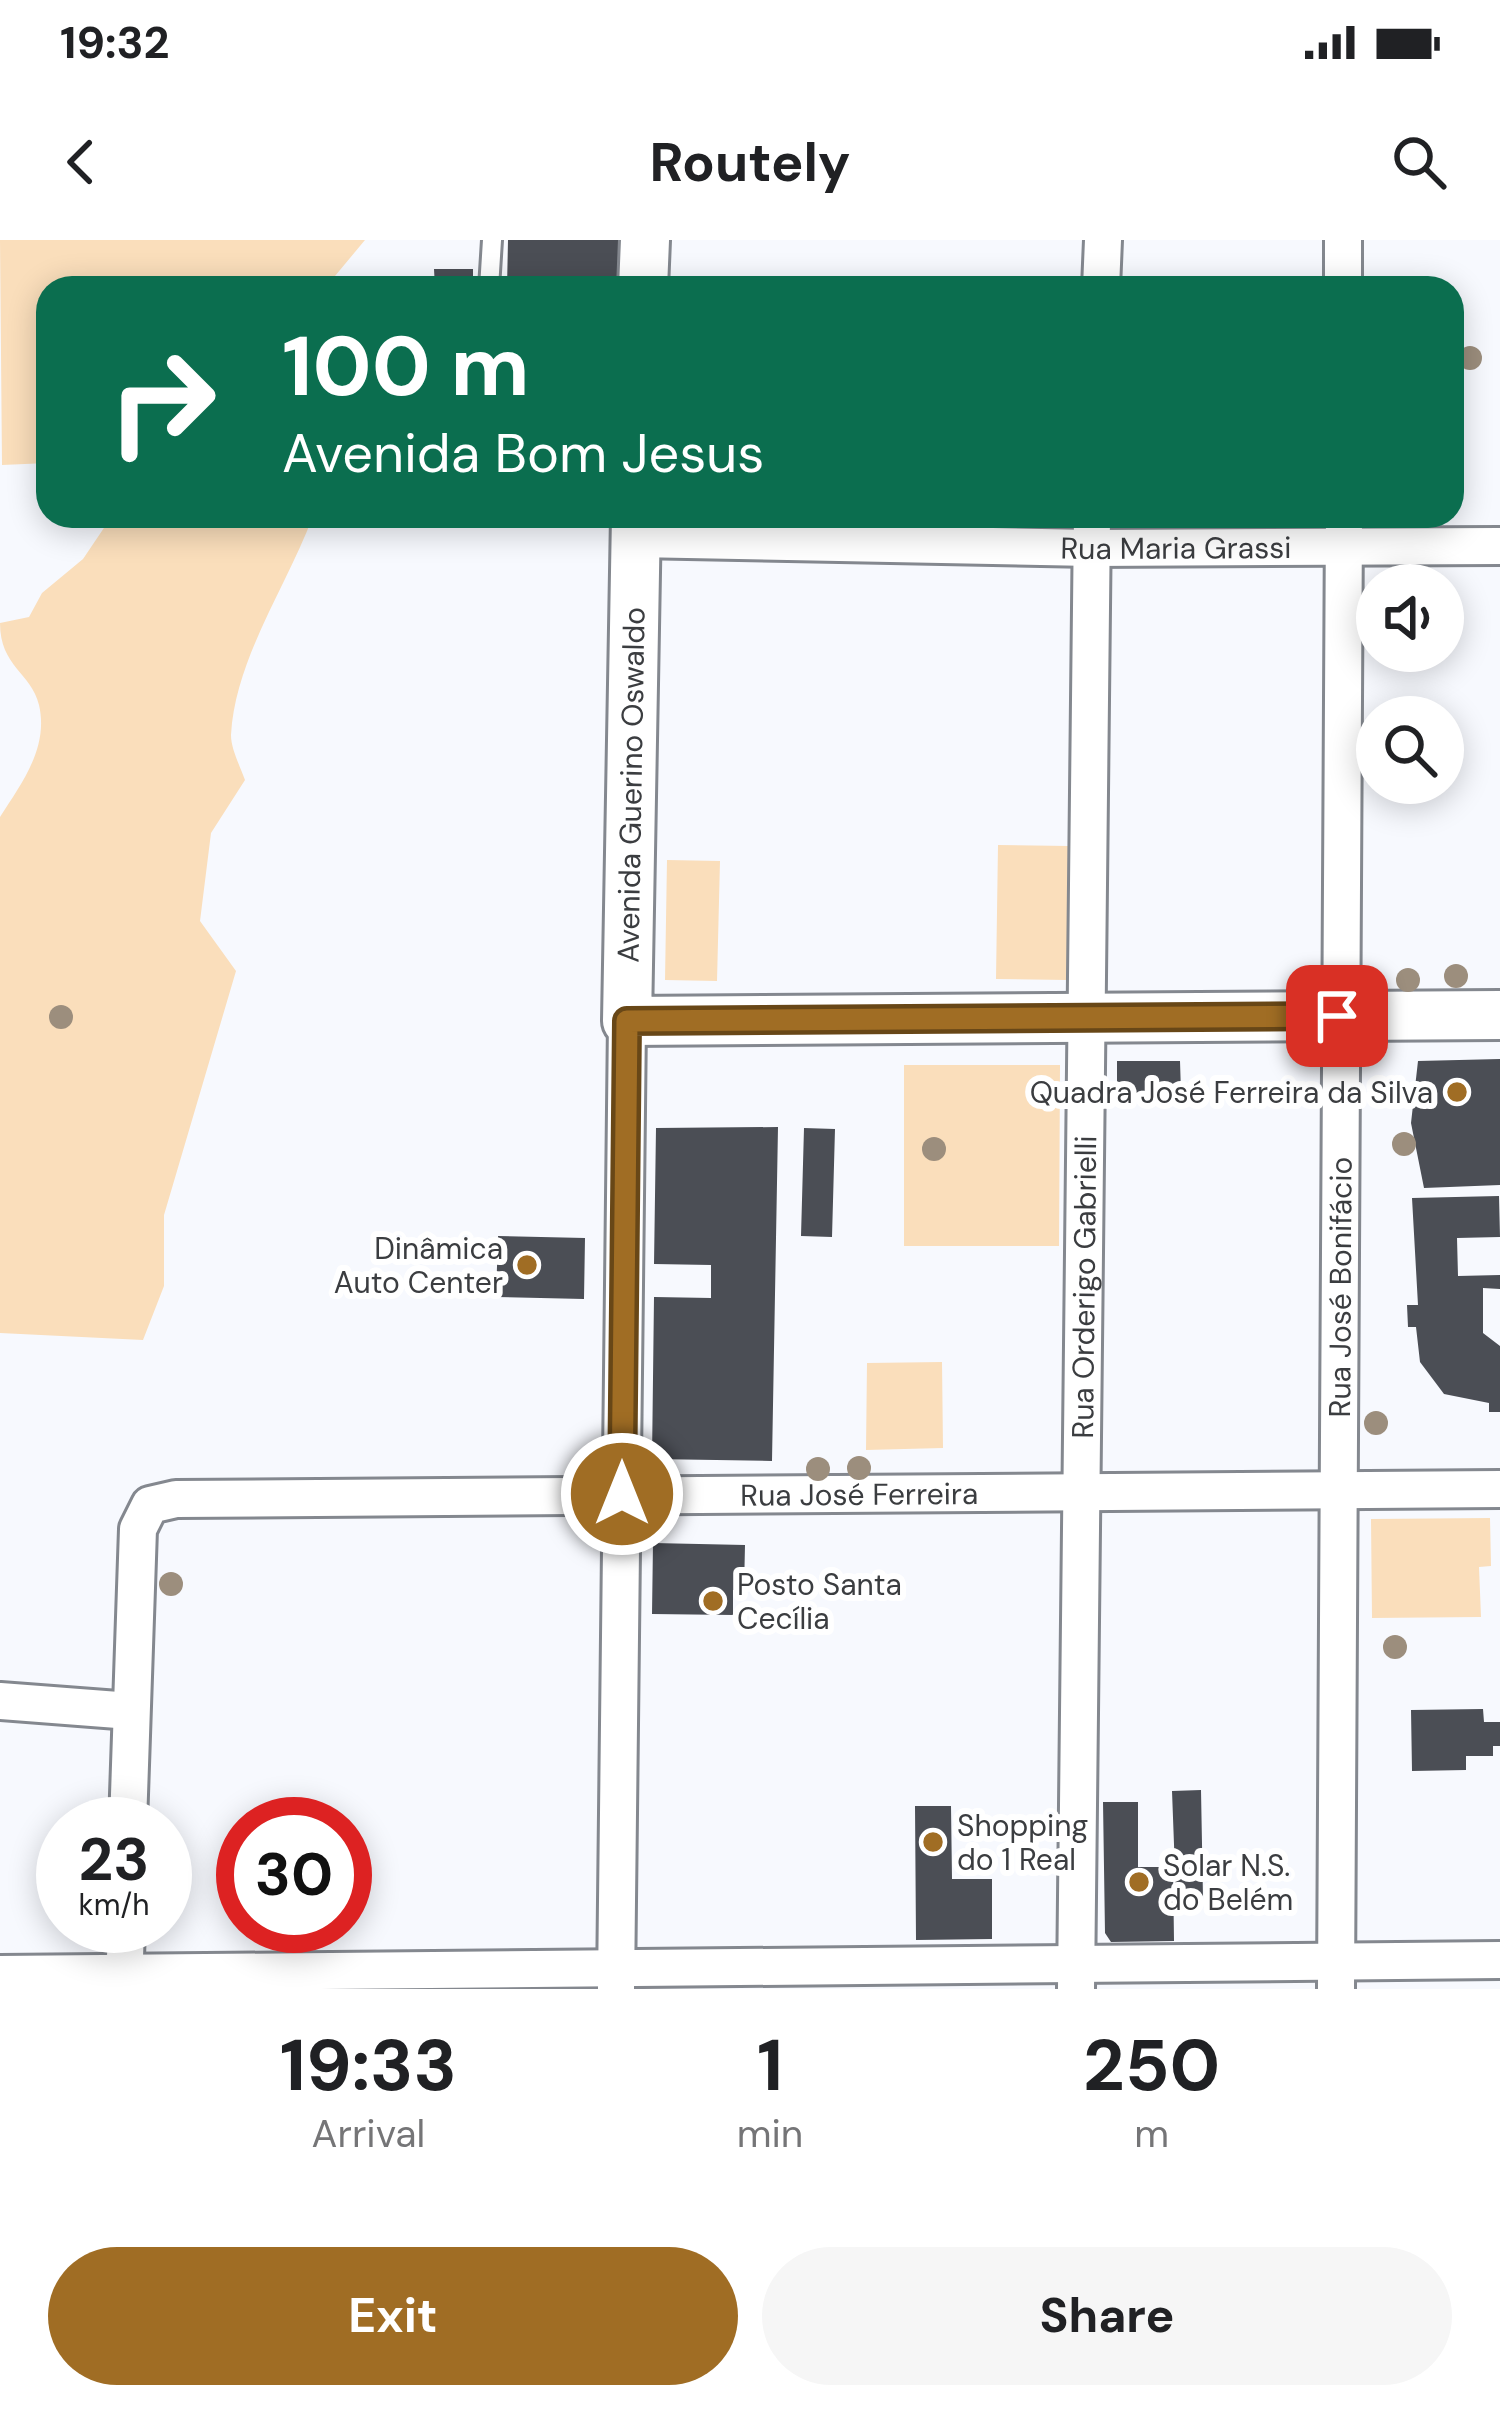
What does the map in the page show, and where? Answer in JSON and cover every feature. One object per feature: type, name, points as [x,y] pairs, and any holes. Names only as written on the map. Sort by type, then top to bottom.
[{"type":"street","points":[[644,276],[645,240]]},
{"type":"street","points":[[1101,276],[1102,240]]},
{"type":"street","points":[[1343,240],[1343,276]]},
{"type":"street","name":"Avenida Guerino Oswaldo","points":[[617,1978],[636,528]]},
{"type":"street","name":"Rua Maria Grassi","points":[[727,528],[1344,532],[1500,546]]},
{"type":"street","name":"Rua Orderigo Gabrielli","points":[[1076,1976],[1091,532]]},
{"type":"street","name":"Rua José Bonifácio","points":[[1336,1975],[1337,1016],[1344,532]]},
{"type":"street","points":[[627,1021],[1500,1015]]},
{"type":"street","name":"Rua José Ferreira","points":[[131,1711],[137,1529],[149,1505],[176,1499],[1500,1489]]},
{"type":"street","points":[[0,1701],[131,1711],[129,1797]]},
{"type":"street","points":[[0,1974],[124,1981],[1336,1975],[1500,1960]]},
{"type":"lane","points":[[490,276],[492,240]]},
{"type":"shaded area","points":[[0,240],[365,240],[335,276],[36,276],[36,464],[2,465]]},
{"type":"shaded area","points":[[104,528],[308,528],[252,651],[235,707],[231,740],[245,780],[211,833],[200,921],[236,971],[164,1215],[164,1286],[143,1340],[0,1333],[0,817],[37,751],[41,721],[30,684],[5,650],[0,623],[29,617],[42,593],[83,559]]},
{"type":"shaded area","points":[[998,845],[1069,846],[1067,980],[996,979]]},
{"type":"shaded area","points":[[667,860],[720,861],[717,981],[665,980]]},
{"type":"shaded area","points":[[904,1065],[1060,1065],[1059,1246],[904,1246]]},
{"type":"shaded area","points":[[942,1362],[943,1448],[866,1450],[867,1363]]},
{"type":"shaded area","points":[[1490,1518],[1491,1566],[1479,1567],[1481,1617],[1372,1618],[1371,1519]]},
{"type":"building","points":[[508,240],[624,240],[623,276],[507,276]]},
{"type":"building","points":[[434,269],[473,269],[473,276],[434,276]]},
{"type":"building","name":"Quadra José Ferreira da Silva","points":[[1500,1059],[1500,1185],[1424,1188],[1411,1123],[1418,1061]]},
{"type":"building","points":[[1117,1061],[1180,1061],[1181,1093],[1117,1093]]},
{"type":"building","points":[[778,1127],[772,1461],[652,1459],[654,1297],[711,1298],[711,1265],[654,1264],[656,1128]]},
{"type":"building","points":[[804,1128],[835,1129],[832,1237],[801,1236]]},
{"type":"building","points":[[1499,1196],[1500,1237],[1457,1238],[1458,1276],[1500,1275],[1500,1289],[1483,1288],[1483,1333],[1500,1346],[1500,1412],[1489,1412],[1489,1403],[1444,1394],[1420,1362],[1416,1327],[1408,1327],[1407,1305],[1418,1305],[1412,1198]]},
{"type":"building","points":[[498,1236],[585,1238],[584,1299],[496,1297]]},
{"type":"building","points":[[653,1543],[745,1545],[744,1590],[733,1590],[733,1615],[652,1614]]},
{"type":"building","points":[[1483,1709],[1484,1722],[1500,1722],[1500,1746],[1493,1746],[1493,1756],[1466,1756],[1466,1770],[1412,1771],[1411,1710]]},
{"type":"building","points":[[1201,1790],[1203,1898],[1176,1898],[1172,1791]]},
{"type":"building","name":"Solar N.S. do Belém","points":[[1103,1802],[1138,1802],[1138,1867],[1173,1867],[1174,1941],[1111,1942],[1105,1933]]},
{"type":"building","name":"Shopping do 1 Real","points":[[915,1806],[951,1806],[952,1879],[992,1879],[992,1939],[916,1940]]},
{"type":"place","name":"Quadra José Ferreira da Silva","points":[[1457,1092]]},
{"type":"place","name":"Dinâmica Auto Center","points":[[527,1265]]},
{"type":"place","name":"Posto Santa Cecília","points":[[713,1601]]},
{"type":"place","name":"Shopping do 1 Real","points":[[933,1842]]},
{"type":"place","name":"Solar N.S. do Belém","points":[[1139,1882]]},
{"type":"route","points":[[622,1494],[627,1021],[1337,1016]]}]
